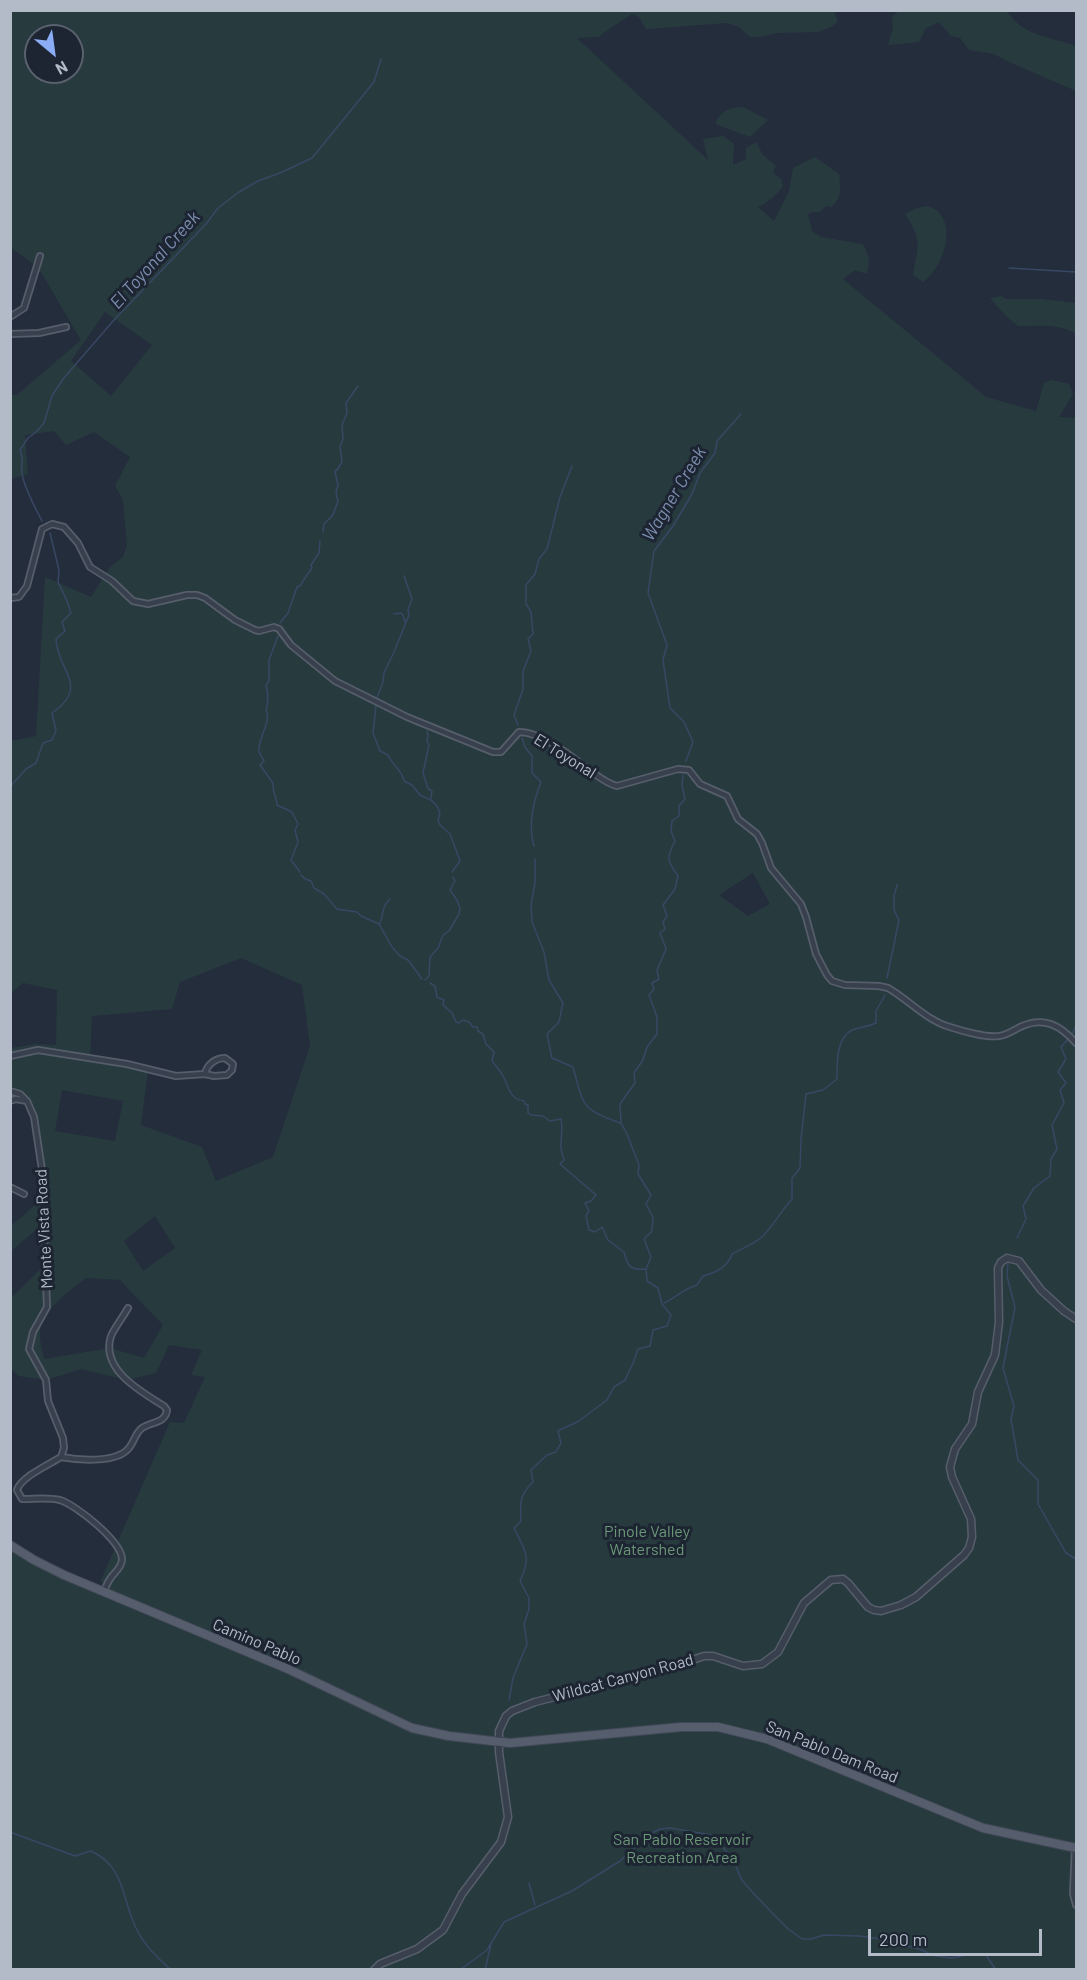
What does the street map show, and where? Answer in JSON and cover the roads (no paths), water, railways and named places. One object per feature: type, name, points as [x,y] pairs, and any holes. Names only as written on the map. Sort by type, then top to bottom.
[{"type":"main road","name":"Camino Pablo","points":[[10,1545],[34,1560],[288,1669],[412,1728],[449,1737],[499,1743]]},
{"type":"main road","name":"San Pablo Dam Road","points":[[499,1743],[526,1743],[681,1727],[718,1727],[767,1739],[983,1828],[1076,1848]]},
{"type":"street","points":[[10,317],[24,308],[40,256]]},
{"type":"street","points":[[10,334],[39,333],[66,327]]},
{"type":"street","name":"El Toyonal","points":[[10,598],[19,597],[27,586],[42,529],[46,525],[56,524],[64,527],[74,538],[90,567],[112,581],[133,601],[148,604],[197,595],[255,630],[274,627],[279,629],[284,638],[335,681],[407,717],[493,752],[501,752],[519,732],[526,732],[557,747],[603,780],[618,786],[678,769],[689,770],[700,784],[727,796],[738,819],[757,834],[771,868],[801,904],[816,954],[826,975],[832,981],[845,986],[888,988],[932,1020],[950,1027],[1002,1036],[1034,1022],[1044,1021],[1064,1030],[1076,1042]]},
{"type":"street","points":[[10,1056],[38,1050],[127,1064],[176,1076],[227,1075],[232,1071],[232,1064],[225,1058],[219,1059],[210,1065],[205,1074]]},
{"type":"street","points":[[10,1091],[20,1094],[27,1101]]},
{"type":"street","points":[[10,1101],[16,1099],[27,1101]]},
{"type":"street","name":"Monte Vista Road","points":[[27,1101],[34,1118],[42,1170],[47,1307],[33,1332],[29,1349],[46,1380],[48,1401],[63,1437],[64,1448],[61,1457]]},
{"type":"street","points":[[10,1187],[24,1194]]},
{"type":"street","name":"Wildcat Canyon Road","points":[[499,1743],[499,1730],[502,1723],[506,1716],[520,1706],[666,1669],[704,1656],[713,1656],[743,1665],[762,1664],[778,1652],[804,1603],[831,1580],[843,1579],[848,1582],[861,1600],[874,1610],[890,1609],[916,1597],[964,1556],[972,1537],[971,1519],[952,1477],[950,1467],[954,1449],[972,1424],[978,1392],[995,1355],[999,1322],[997,1275],[1001,1262],[1006,1258],[1019,1261],[1041,1290],[1064,1311],[1077,1319]]},
{"type":"street","points":[[104,1591],[110,1577],[120,1568],[122,1554],[117,1545],[84,1513],[69,1503],[57,1500],[22,1499],[17,1490],[19,1484],[27,1478],[61,1457],[95,1460],[116,1456],[126,1451],[139,1431],[167,1414],[164,1406],[121,1375],[111,1356],[111,1337],[128,1308]]},
{"type":"street","points":[[374,1970],[380,1964],[417,1949],[443,1930],[462,1894],[501,1842],[508,1817],[499,1743]]},
{"type":"street","points":[[1076,1848],[1073,1894],[1077,1905]]},
{"type":"waterway","name":"El Toyonal Creek","points":[[42,521],[23,480],[20,450],[28,438],[44,423],[52,396],[63,379],[114,320],[206,224],[218,208],[258,181],[312,158],[374,82],[381,59]]},
{"type":"waterway","points":[[1009,268],[1076,272]]},
{"type":"waterway","points":[[323,532],[324,524],[333,515],[338,501],[335,471],[342,462],[340,447],[343,439],[342,425],[347,413],[346,403],[358,386]]},
{"type":"waterway","name":"Wagner Creek","points":[[686,761],[693,742],[684,722],[670,708],[663,660],[667,645],[648,593],[654,551],[673,526],[692,494],[700,473],[715,453],[717,441],[741,414]]},
{"type":"waterway","points":[[518,725],[514,715],[523,689],[523,671],[531,651],[528,639],[533,634],[531,612],[526,604],[526,585],[535,574],[539,559],[547,549],[560,497],[572,466]]},
{"type":"waterway","name":"El Toyonal Creek","points":[[10,787],[26,769],[36,763],[43,743],[52,740],[56,731],[52,713],[69,695],[71,686],[56,639],[65,631],[62,622],[71,613],[58,582],[59,570],[50,533]]},
{"type":"waterway","points":[[280,623],[288,613],[297,587],[301,585],[312,568],[311,565],[319,553],[320,541]]},
{"type":"waterway","points":[[377,698],[384,673],[409,615],[408,610],[412,599],[404,576]]},
{"type":"waterway","points":[[394,614],[401,613],[405,622]]},
{"type":"waterway","points":[[278,636],[269,660],[269,681],[266,685],[267,720],[259,747],[264,761],[260,765],[273,783],[277,805],[292,812],[298,824],[295,830],[298,842],[291,860],[300,872]]},
{"type":"waterway","points":[[376,706],[373,733],[380,751],[388,755],[402,774],[404,781],[437,806],[440,813],[438,820],[440,825],[450,834],[460,861],[452,872]]},
{"type":"waterway","points":[[427,731],[429,745],[423,773],[428,789],[432,791],[431,798]]},
{"type":"waterway","points":[[522,738],[532,756],[532,773],[541,782],[532,814],[531,830],[534,846]]},
{"type":"waterway","name":"Wagner Creek","points":[[509,1700],[513,1678],[527,1644],[524,1624],[529,1609],[529,1598],[520,1581],[526,1565],[526,1554],[514,1528],[521,1521],[523,1496],[533,1482],[531,1470],[547,1455],[556,1452],[561,1443],[558,1431],[579,1421],[607,1400],[614,1387],[625,1380],[638,1349],[650,1346],[653,1330],[667,1326],[671,1315],[662,1304],[658,1288],[647,1281],[646,1269],[651,1257],[644,1239],[652,1231],[653,1217],[646,1204],[651,1195],[638,1174],[639,1165],[621,1123],[620,1104],[635,1083],[634,1073],[643,1060],[647,1047],[657,1034],[657,1017],[649,995],[654,989],[652,983],[659,979],[657,970],[666,949],[660,933],[665,929],[663,922],[667,916],[663,905],[675,889],[678,876],[670,863],[669,856],[675,841],[671,831],[672,821],[679,816],[679,806],[685,799],[682,785],[683,775]]},
{"type":"waterway","points":[[535,859],[535,882],[531,905],[532,922],[544,952],[549,980],[563,1003],[559,1022],[547,1034],[552,1058],[573,1067],[582,1098],[590,1109],[620,1123]]},
{"type":"waterway","points":[[301,875],[311,881],[314,888],[324,894],[337,909],[357,912],[379,924],[392,947],[400,956],[408,960],[422,979]]},
{"type":"waterway","points":[[425,980],[429,976],[430,957],[459,914],[460,908],[450,890],[455,881],[453,877]]},
{"type":"waterway","points":[[887,978],[899,920],[894,910],[897,885]]},
{"type":"waterway","points":[[380,923],[384,908],[390,899]]},
{"type":"waterway","points":[[430,983],[435,986],[437,997],[444,1000],[443,1005],[452,1013],[456,1022],[463,1020],[469,1022],[483,1034],[486,1044],[494,1052],[492,1061],[502,1074],[512,1095],[528,1105],[528,1113],[543,1116],[550,1121],[561,1119],[561,1149],[564,1160],[560,1164],[596,1195],[591,1201],[585,1203],[589,1211],[586,1216],[589,1230],[595,1232],[602,1227],[608,1240],[624,1252],[630,1266],[636,1269],[646,1269]]},
{"type":"waterway","points":[[664,1303],[697,1285],[703,1276],[724,1266],[732,1254],[762,1237],[792,1199],[792,1178],[800,1168],[806,1094],[823,1090],[837,1079],[838,1052],[843,1039],[852,1030],[876,1023],[876,1011],[885,995]]},
{"type":"waterway","points":[[1072,1035],[1076,1025]]},
{"type":"waterway","points":[[1017,1238],[1026,1219],[1023,1206],[1034,1188],[1050,1176],[1051,1159],[1057,1149],[1052,1125],[1064,1103],[1060,1090],[1066,1083],[1058,1072],[1066,1059],[1061,1047],[1069,1038]]},
{"type":"waterway","points":[[1008,1262],[1007,1276],[1015,1307],[1003,1368],[1014,1406],[1011,1419],[1018,1460],[1038,1480],[1038,1504],[1066,1553],[1076,1559]]},
{"type":"waterway","points":[[460,1970],[487,1950],[504,1922],[572,1891],[620,1861],[648,1835],[660,1829],[670,1828],[712,1835],[733,1859],[741,1879],[787,1928],[802,1939],[824,1935],[859,1936],[881,1939],[919,1949],[935,1956],[952,1958],[986,1955],[996,1970]]},
{"type":"waterway","points":[[10,1832],[75,1856],[91,1851],[103,1858],[111,1866],[122,1886],[140,1936],[152,1952],[171,1970]]},
{"type":"waterway","name":"Wagner Creek","points":[[529,1883],[535,1905]]},
{"type":"waterway","points":[[485,1970],[491,1944]]},
{"type":"park label","name":"Pinole Valley Watershed","points":[[647,1541]]},
{"type":"park label","name":"San Pablo Reservoir Recreation Area","points":[[682,1849]]}]
